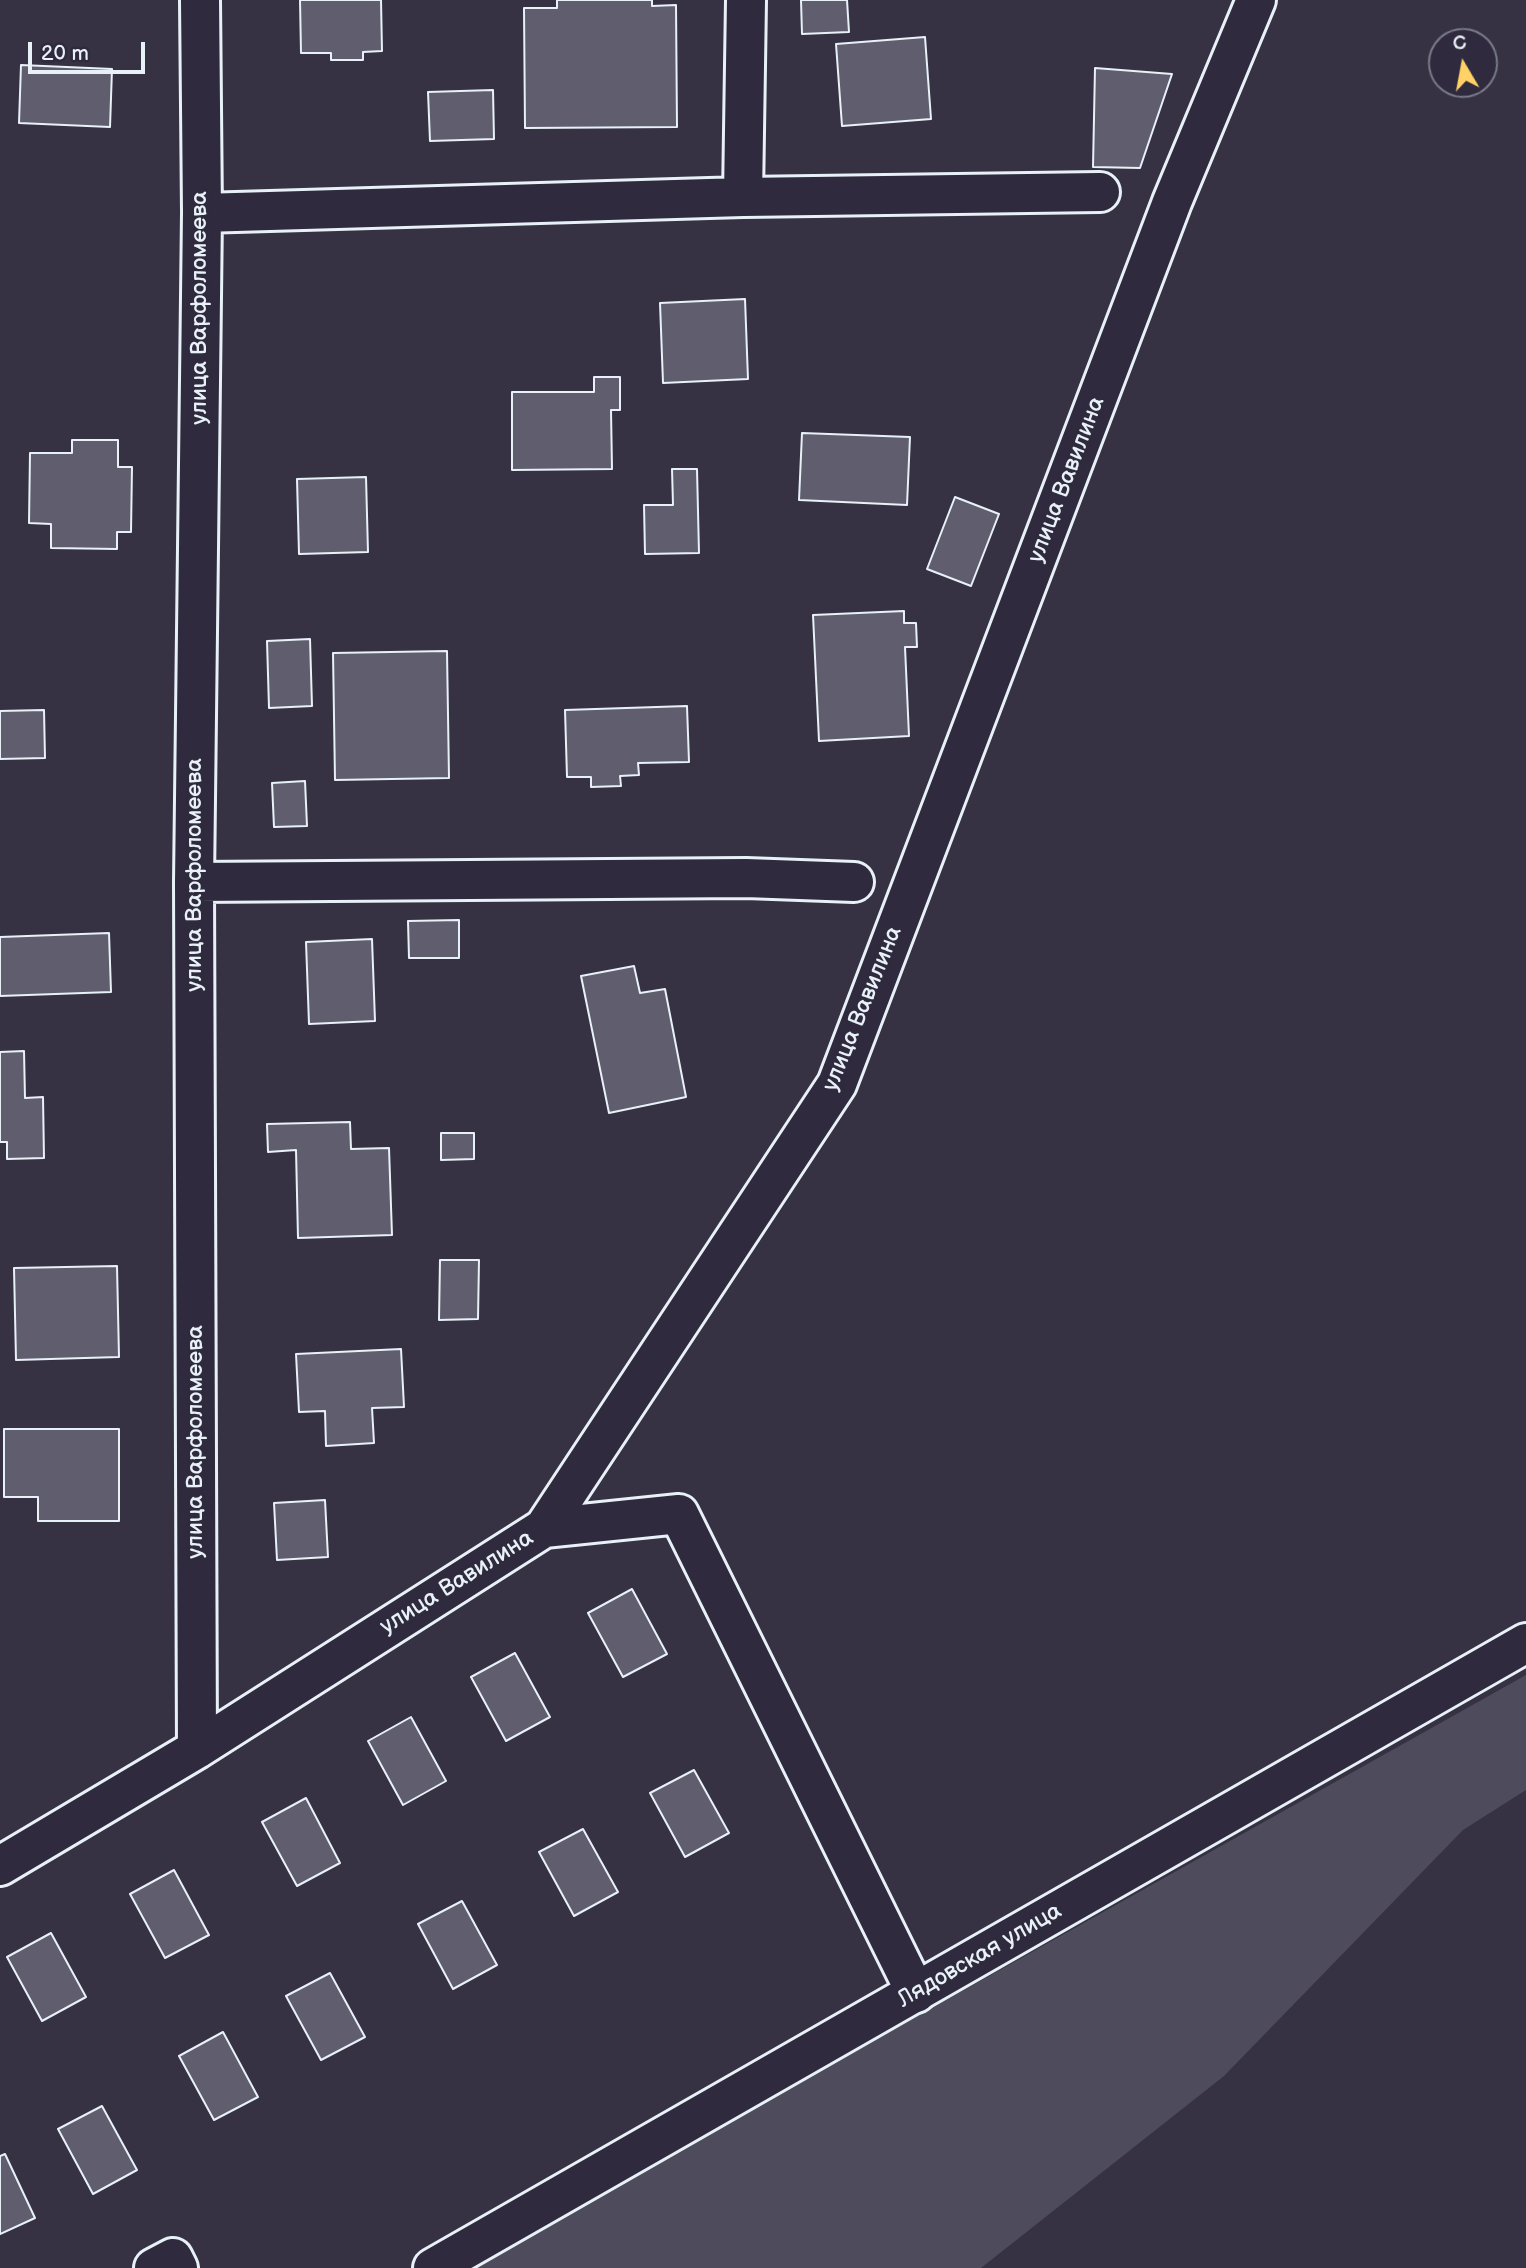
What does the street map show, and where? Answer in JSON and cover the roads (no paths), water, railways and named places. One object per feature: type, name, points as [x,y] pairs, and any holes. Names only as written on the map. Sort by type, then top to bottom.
[{"type":"street","name":"улица Варфоломеева","points":[[197,1749],[194,882],[202,213],[200,0]]},
{"type":"street","points":[[743,197],[746,0]]},
{"type":"street","name":"улица Вавилина","points":[[0,1866],[197,1749],[544,1528],[837,1084],[1172,202],[1256,0]]},
{"type":"street","points":[[202,213],[743,197],[1100,192]]},
{"type":"street","points":[[194,882],[732,878],[854,882]]},
{"type":"street","points":[[544,1528],[679,1514],[916,1993]]},
{"type":"street","name":"Лядовская улица","points":[[433,2268],[1526,1643]]},
{"type":"street","points":[[154,2268],[173,2258],[178,2268]]}]
